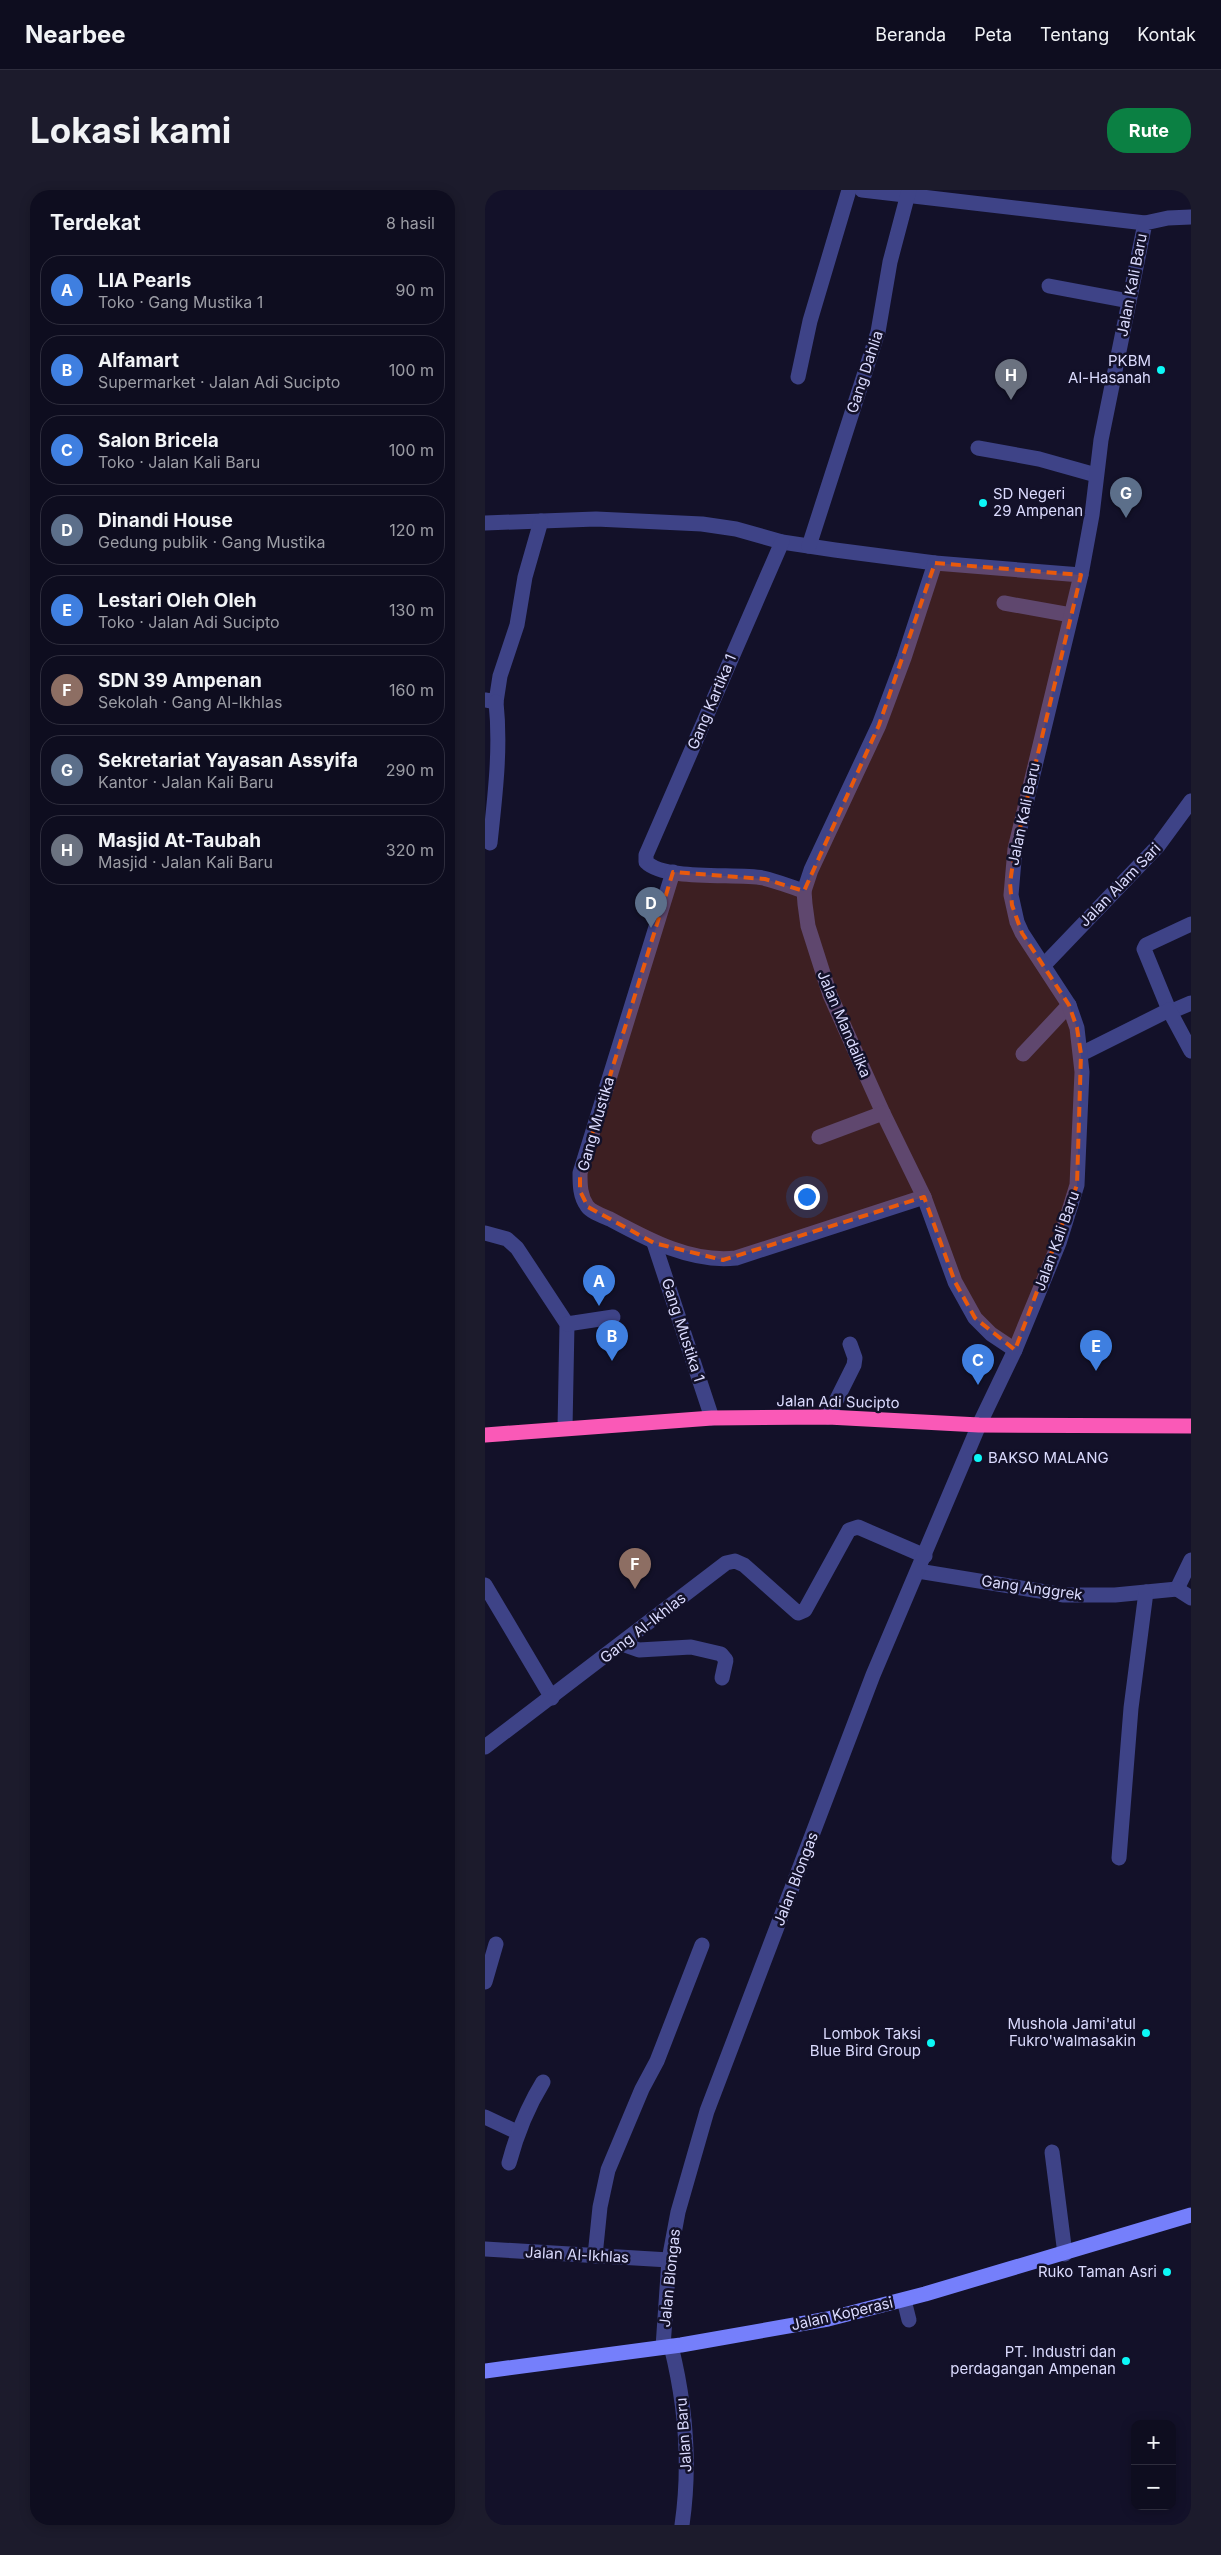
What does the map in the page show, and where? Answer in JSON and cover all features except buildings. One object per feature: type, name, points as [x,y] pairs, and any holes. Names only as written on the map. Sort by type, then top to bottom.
[{"type":"highway","name":"Jalan Adi Sucipto","points":[[485,1435],[712,1418],[828,1417],[979,1425],[1191,1426]]},
{"type":"street","points":[[798,377],[809,321],[849,190]]},
{"type":"street","points":[[862,190],[908,192],[1145,223]]},
{"type":"street","name":"Gang Dahlia","points":[[809,546],[878,332],[889,262],[908,192]]},
{"type":"street","name":"Jalan Kali Baru","points":[[979,1425],[1015,1350],[1059,1243],[1077,1185],[1081,1054],[1077,1028],[1069,1005],[1022,933],[1017,922],[1012,905],[1010,883],[1015,849],[1081,575],[1092,515],[1096,475],[1145,223],[1169,218],[1191,217]]},
{"type":"street","points":[[1049,286],[1129,301]]},
{"type":"street","points":[[978,448],[1039,459],[1096,475]]},
{"type":"street","points":[[485,522],[596,519],[702,524],[736,529],[782,542],[935,563],[1081,575]]},
{"type":"street","points":[[490,843],[497,780],[498,725],[490,701],[517,625],[525,577],[541,521]]},
{"type":"street","name":"Gang Kartika 1","points":[[673,872],[651,867],[646,862],[646,855],[782,542]]},
{"type":"street","name":"Jalan Mandalika","points":[[935,563],[905,658],[879,725],[811,870],[804,891],[808,926],[830,995],[883,1113],[924,1197],[955,1282],[975,1318],[991,1334],[1015,1350]]},
{"type":"street","points":[[1004,603],[1071,615]]},
{"type":"street","name":"Jalan Alam Sari","points":[[1044,965],[1159,846],[1191,801]]},
{"type":"street","points":[[673,872],[765,878],[804,891]]},
{"type":"street","name":"Gang Mustika","points":[[673,872],[580,1173],[580,1191],[588,1208],[654,1243],[695,1255],[723,1260],[737,1258],[924,1197]]},
{"type":"street","points":[[1191,924],[1145,945],[1144,949],[1170,1012],[1191,1051]]},
{"type":"street","points":[[1081,1054],[1191,1003]]},
{"type":"street","points":[[1023,1054],[1069,1005]]},
{"type":"street","points":[[819,1137],[883,1113]]},
{"type":"street","points":[[485,1233],[507,1239],[517,1248],[567,1324],[565,1428]]},
{"type":"street","name":"Gang Mustika 1","points":[[654,1243],[712,1418]]},
{"type":"street","points":[[567,1324],[613,1317]]},
{"type":"street","points":[[828,1417],[854,1365],[855,1358],[850,1344]]},
{"type":"street","name":"Jalan Blongas","points":[[667,2347],[669,2260],[678,2212],[707,2111],[873,1675],[979,1425]]},
{"type":"street","name":"Gang Al-Ikhlas","points":[[485,1747],[726,1563],[735,1561],[744,1565],[798,1613],[805,1610],[849,1530],[853,1527],[858,1527],[925,1556]]},
{"type":"street","points":[[1191,1560],[1177,1589],[1191,1598]]},
{"type":"street","name":"Gang Anggrek","points":[[918,1571],[1063,1595],[1094,1596],[1177,1589]]},
{"type":"street","points":[[485,1584],[551,1698]]},
{"type":"street","points":[[1119,1858],[1131,1708],[1146,1592]]},
{"type":"street","points":[[622,1644],[639,1650],[691,1647],[721,1654],[726,1660],[721,1678]]},
{"type":"street","points":[[485,1982],[496,1944]]},
{"type":"street","points":[[595,2256],[600,2207],[608,2170],[642,2089],[657,2061],[702,1944]]},
{"type":"street","points":[[509,2162],[517,2132],[543,2082]]},
{"type":"street","points":[[485,2117],[517,2132]]},
{"type":"street","points":[[1052,2152],[1065,2254]]},
{"type":"street","name":"Jalan Koperasi","points":[[485,2371],[667,2347],[828,2319],[905,2300],[1191,2215]]},
{"type":"street","name":"Jalan Al-Ikhlas","points":[[485,2249],[669,2260]]},
{"type":"street","points":[[905,2300],[909,2320]]},
{"type":"street","name":"Jalan Baru","points":[[667,2347],[682,2391],[687,2431],[688,2468],[682,2525]]},
{"type":"highlighted area","points":[[935,563],[1081,575],[1015,849],[1010,883],[1012,905],[1022,933],[1069,1005],[1077,1028],[1081,1054],[1077,1185],[1015,1350],[975,1318],[955,1282],[924,1197],[723,1260],[654,1243],[588,1207],[580,1191],[580,1173],[673,872],[765,879],[804,891],[879,725]]},
{"type":"place","name":"PKBM Al-Hasanah","points":[[1161,370]]},
{"type":"place","name":"Masjid At-Taubah","points":[[1011,400]]},
{"type":"place","name":"SD Negeri 29 Ampenan","points":[[983,503]]},
{"type":"place","name":"Sekretariat Yayasan Assyifa","points":[[1126,518]]},
{"type":"place","name":"Dinandi House","points":[[651,928]]},
{"type":"place","name":"LIA Pearls","points":[[599,1306]]},
{"type":"place","name":"Alfamart","points":[[612,1361]]},
{"type":"place","name":"Lestari Oleh Oleh","points":[[1096,1371]]},
{"type":"place","name":"Salon Bricela","points":[[978,1385]]},
{"type":"place","name":"BAKSO MALANG","points":[[978,1458]]},
{"type":"place","name":"SDN 39 Ampenan","points":[[635,1589]]},
{"type":"place","name":"Mushola Jami'atul Fukro'walmasakin","points":[[1146,2033]]},
{"type":"place","name":"Lombok Taksi Blue Bird Group","points":[[931,2043]]},
{"type":"place","name":"Ruko Taman Asri","points":[[1167,2272]]},
{"type":"place","name":"PT. Industri dan perdagangan Ampenan","points":[[1126,2361]]}]
